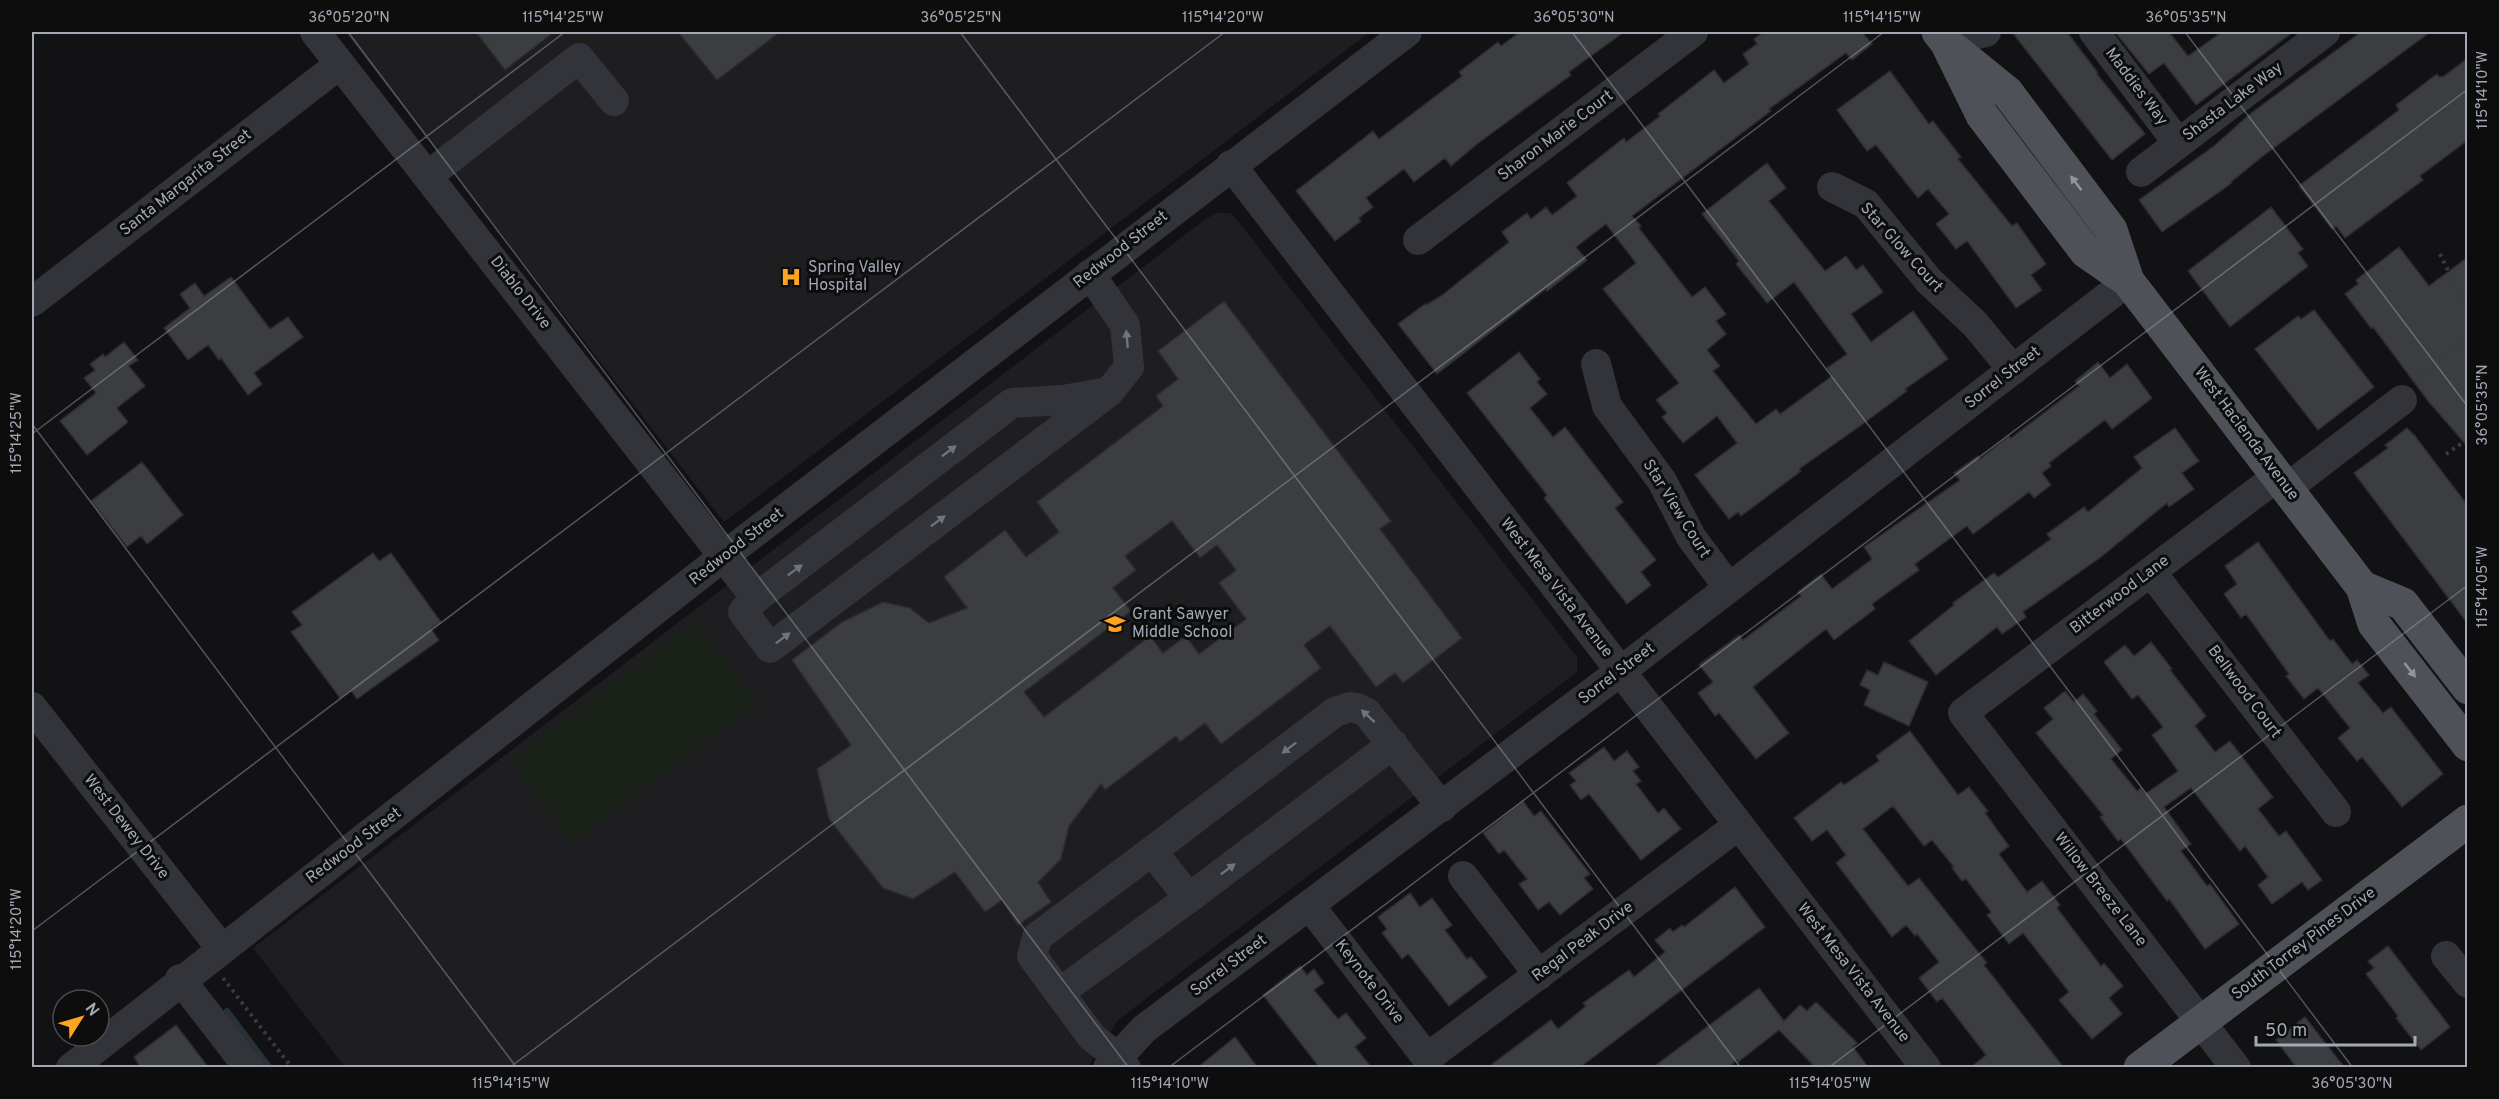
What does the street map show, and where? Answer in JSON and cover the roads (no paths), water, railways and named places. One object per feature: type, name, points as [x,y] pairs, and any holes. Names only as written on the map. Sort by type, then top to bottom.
[{"type":"main road","name":"West Hacienda Avenue","points":[[1946,35],[1982,115],[2086,252],[2128,281],[2362,587],[2374,624],[2468,745]]},
{"type":"main road","points":[[2362,587],[2403,604],[2468,688]]},
{"type":"main road","name":"South Torrey Pines Drive","points":[[2140,1068],[2468,821]]},
{"type":"street","name":"Diablo Drive","points":[[315,32],[429,175],[756,598]]},
{"type":"street","name":"Redwood Street","points":[[70,1068],[180,979],[221,962],[424,792],[724,556],[1407,32]]},
{"type":"street","name":"Sharon Marie Court","points":[[1418,240],[1693,32]]},
{"type":"street","points":[[1946,35],[1986,32]]},
{"type":"street","name":"Maddies Way","points":[[2094,32],[2178,143]]},
{"type":"street","name":"Shasta Lake Way","points":[[2141,172],[2325,32]]},
{"type":"street","points":[[429,175],[579,58],[614,100]]},
{"type":"street","name":"Santa Margarita Street","points":[[32,302],[340,64]]},
{"type":"street","name":"West Mesa Vista Avenue","points":[[1231,165],[1926,1068]]},
{"type":"street","name":"Star Glow Court","points":[[1832,187],[1866,204],[1929,281],[1975,324],[2013,370]]},
{"type":"street","points":[[1090,274],[1125,325],[1129,367],[1108,392],[770,648],[743,612],[756,598],[1012,403],[1062,400],[1108,392]]},
{"type":"street","name":"Sorrel Street","points":[[1118,1064],[1144,1029],[1311,906],[1621,671],[2128,281]]},
{"type":"street","name":"Star View Court","points":[[1596,364],[1607,406],[1662,482],[1691,537],[1729,588]]},
{"type":"street","name":"Bitterwood Lane","points":[[1963,713],[2151,572],[2405,394]]},
{"type":"street","name":"Bellwood Court","points":[[2151,572],[2336,812]]},
{"type":"street","name":"West Dewey Drive","points":[[32,707],[221,962]]},
{"type":"street","points":[[1118,1064],[1092,1037],[1032,956],[1037,937],[1341,709],[1350,707],[1363,710],[1442,807]]},
{"type":"street","name":"Willow Breeze Lane","points":[[1963,713],[2236,1068]]},
{"type":"street","points":[[1059,993],[1190,898],[1393,744]]},
{"type":"street","name":"Regal Peak Drive","points":[[1427,1058],[1739,825]]},
{"type":"street","points":[[1152,851],[1190,898]]},
{"type":"street","points":[[1463,876],[1539,975]]},
{"type":"street","name":"Keynote Drive","points":[[1311,906],[1427,1058]]},
{"type":"street","points":[[2446,956],[2468,983]]},
{"type":"street","points":[[180,979],[249,1068]]},
{"type":"waterway","points":[[227,1011],[270,1068]]},
{"type":"place","name":"Spring Valley Hospital","points":[[791,277]]},
{"type":"place","name":"Grant Sawyer Middle School","points":[[1115,624]]}]
